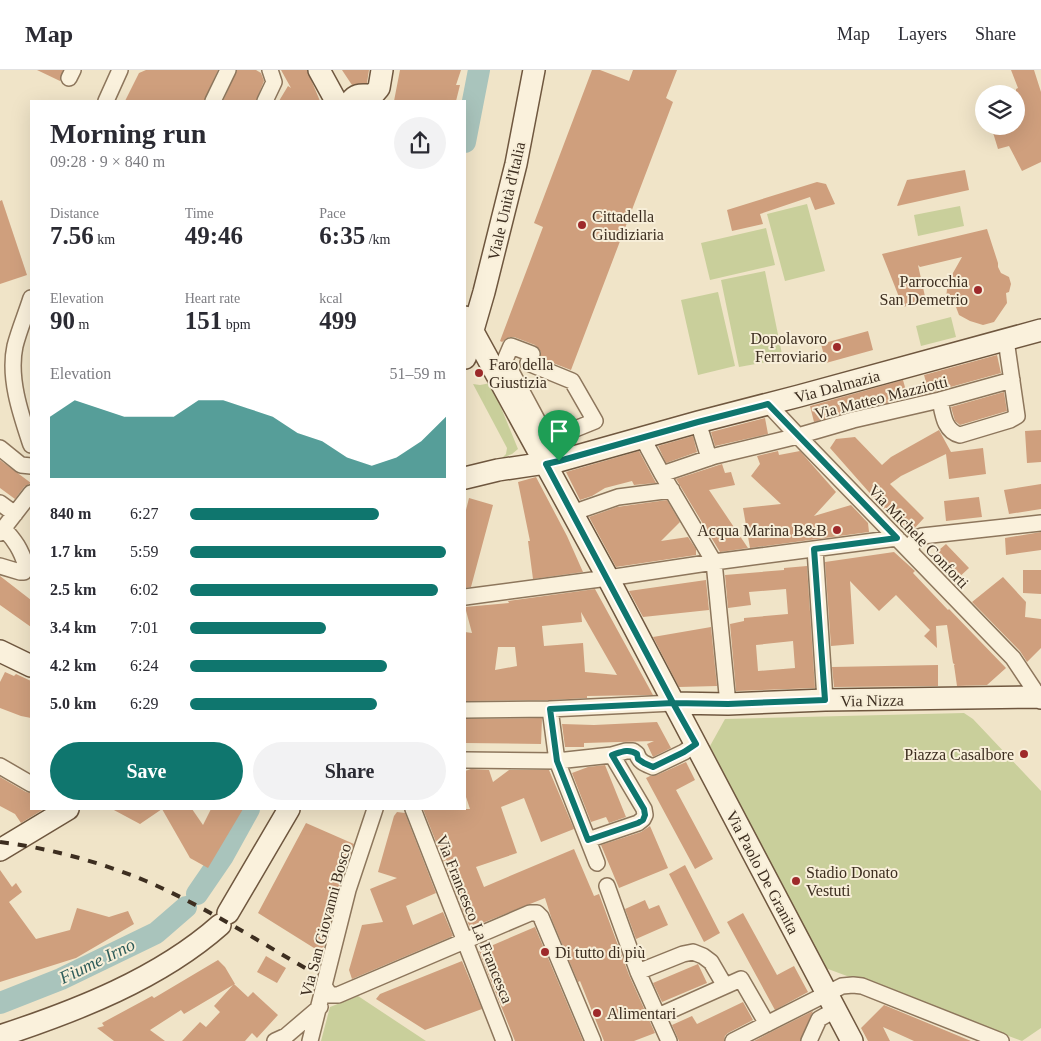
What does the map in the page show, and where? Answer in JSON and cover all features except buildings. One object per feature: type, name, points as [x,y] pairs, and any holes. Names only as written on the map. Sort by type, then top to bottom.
[{"type":"main road","points":[[318,70],[336,99],[353,97],[359,94],[373,94],[379,86]]},
{"type":"main road","name":"Viale Unità d'Italia","points":[[466,355],[472,340],[469,323],[484,292],[516,164],[534,70]]},
{"type":"main road","points":[[466,306],[472,307],[476,304],[484,292]]},
{"type":"main road","name":"Via Paolo De Granita","points":[[469,323],[552,462],[572,513],[852,1041]]},
{"type":"main road","name":"Via Dalmazia","points":[[466,478],[498,470],[552,462],[1041,330]]},
{"type":"main road","points":[[466,361],[473,356],[479,355],[486,358],[492,364]]},
{"type":"main road","points":[[0,651],[30,666]]},
{"type":"main road","name":"Via Nizza","points":[[673,703],[728,704],[825,700],[1040,698]]},
{"type":"main road","points":[[0,850],[66,810]]},
{"type":"main road","points":[[0,1036],[57,1017],[99,1000],[190,949],[224,919],[288,810]]},
{"type":"street","points":[[213,100],[228,70]]},
{"type":"street","points":[[265,100],[274,82],[270,70]]},
{"type":"street","points":[[106,100],[121,71]]},
{"type":"street","points":[[30,301],[15,348],[14,369],[15,388],[30,441]]},
{"type":"street","points":[[940,400],[947,428],[953,433],[960,435],[1010,420],[1017,416],[1006,340]]},
{"type":"street","points":[[548,440],[595,421],[572,381],[528,363],[532,354],[511,346],[505,360],[548,440],[552,462]]},
{"type":"street","name":"Via Matteo Mazziotti","points":[[662,474],[709,458],[1012,380]]},
{"type":"street","name":"Via Michele Conforti","points":[[768,404],[1013,658],[1040,698]]},
{"type":"street","points":[[698,422],[709,458]]},
{"type":"street","points":[[642,437],[714,562],[728,704]]},
{"type":"street","points":[[0,448],[22,465],[30,466]]},
{"type":"street","points":[[572,513],[618,497],[672,490]]},
{"type":"street","points":[[0,566],[24,572],[26,566],[21,550],[15,540],[2,531],[30,494]]},
{"type":"street","points":[[0,503],[15,514]]},
{"type":"street","points":[[911,552],[913,542],[917,537],[1041,523]]},
{"type":"street","points":[[466,597],[897,538]]},
{"type":"street","points":[[814,549],[825,700]]},
{"type":"street","points":[[1026,678],[1037,678],[1041,674]]},
{"type":"street","name":"Via Nizza","points":[[466,710],[550,709],[673,703]]},
{"type":"street","points":[[550,709],[557,761],[597,862]]},
{"type":"street","points":[[466,760],[557,761],[633,751],[637,754],[638,759],[653,767],[696,744]]},
{"type":"street","points":[[588,840],[638,823],[643,820],[645,815],[644,809],[612,755]]},
{"type":"street","points":[[0,766],[30,783]]},
{"type":"street","name":"Via San Giovanni Bosco","points":[[310,1041],[348,890],[375,810]]},
{"type":"street","name":"Via Francesco La Francesca","points":[[413,810],[504,1041]]},
{"type":"street","points":[[607,886],[638,972],[668,1041]]},
{"type":"street","points":[[275,1041],[286,1036],[319,1007],[338,995],[530,913],[537,913],[541,917],[592,1041]]},
{"type":"street","points":[[638,972],[683,954],[694,952],[711,962],[725,986]]},
{"type":"street","points":[[658,1016],[741,979],[767,1024]]},
{"type":"street","points":[[809,1041],[819,1019],[842,986],[857,985],[1001,1041]]},
{"type":"street","points":[[324,986],[330,995],[338,995]]},
{"type":"street","points":[[734,1041],[767,1024],[830,1001]]},
{"type":"street","points":[[303,1021],[309,1030],[310,1041]]},
{"type":"green space","points":[[807,204],[825,271],[785,281],[767,214]]},
{"type":"green space","points":[[960,206],[964,226],[918,236],[914,215]]},
{"type":"green space","points":[[766,228],[775,265],[710,280],[701,243]]},
{"type":"green space","points":[[765,271],[783,359],[739,367],[721,280]]},
{"type":"green space","points":[[718,292],[735,366],[698,375],[681,300]]},
{"type":"green space","points":[[951,317],[956,337],[921,346],[916,326]]},
{"type":"green space","points":[[491,383],[518,449],[502,458],[506,454],[507,448],[473,384]]},
{"type":"green space","points":[[964,713],[973,719],[1041,791],[1041,1028],[1022,1041],[820,966],[710,746],[725,719]]},
{"type":"green space","points":[[358,996],[426,1041],[321,1041],[330,1007]]},
{"type":"waterway","name":"Fiume Irno","points":[[466,137],[479,70]]},
{"type":"waterway","name":"Fiume Irno","points":[[197,894],[223,856],[248,810]]},
{"type":"waterway","name":"Fiume Irno","points":[[0,1003],[61,979],[156,933],[186,907]]},
{"type":"railway","points":[[0,842],[74,857],[146,881],[210,913],[312,972]]},
{"type":"place","name":"Cittadella Giudiziaria","points":[[582,225]]},
{"type":"place","name":"Parrocchia San Demetrio","points":[[978,290]]},
{"type":"place","name":"Dopolavoro Ferroviario","points":[[837,347]]},
{"type":"place","name":"Faro della Giustizia","points":[[479,373]]},
{"type":"place","name":"Acqua Marina B&B","points":[[837,530]]},
{"type":"place","name":"Piazza Casalbore","points":[[1024,754]]},
{"type":"place","name":"Stadio Donato Vestuti","points":[[796,881]]},
{"type":"place","name":"Di tutto di più","points":[[545,952]]},
{"type":"place","name":"Alimentari","points":[[597,1013]]},
{"type":"route","points":[[559,461],[546,464],[673,703],[550,709],[557,761],[588,840],[638,823],[643,820],[645,815],[644,809],[612,755],[633,751],[637,754],[638,759],[653,767],[696,744],[673,703],[728,704],[825,700],[814,549],[897,538],[768,404],[559,461]]}]
